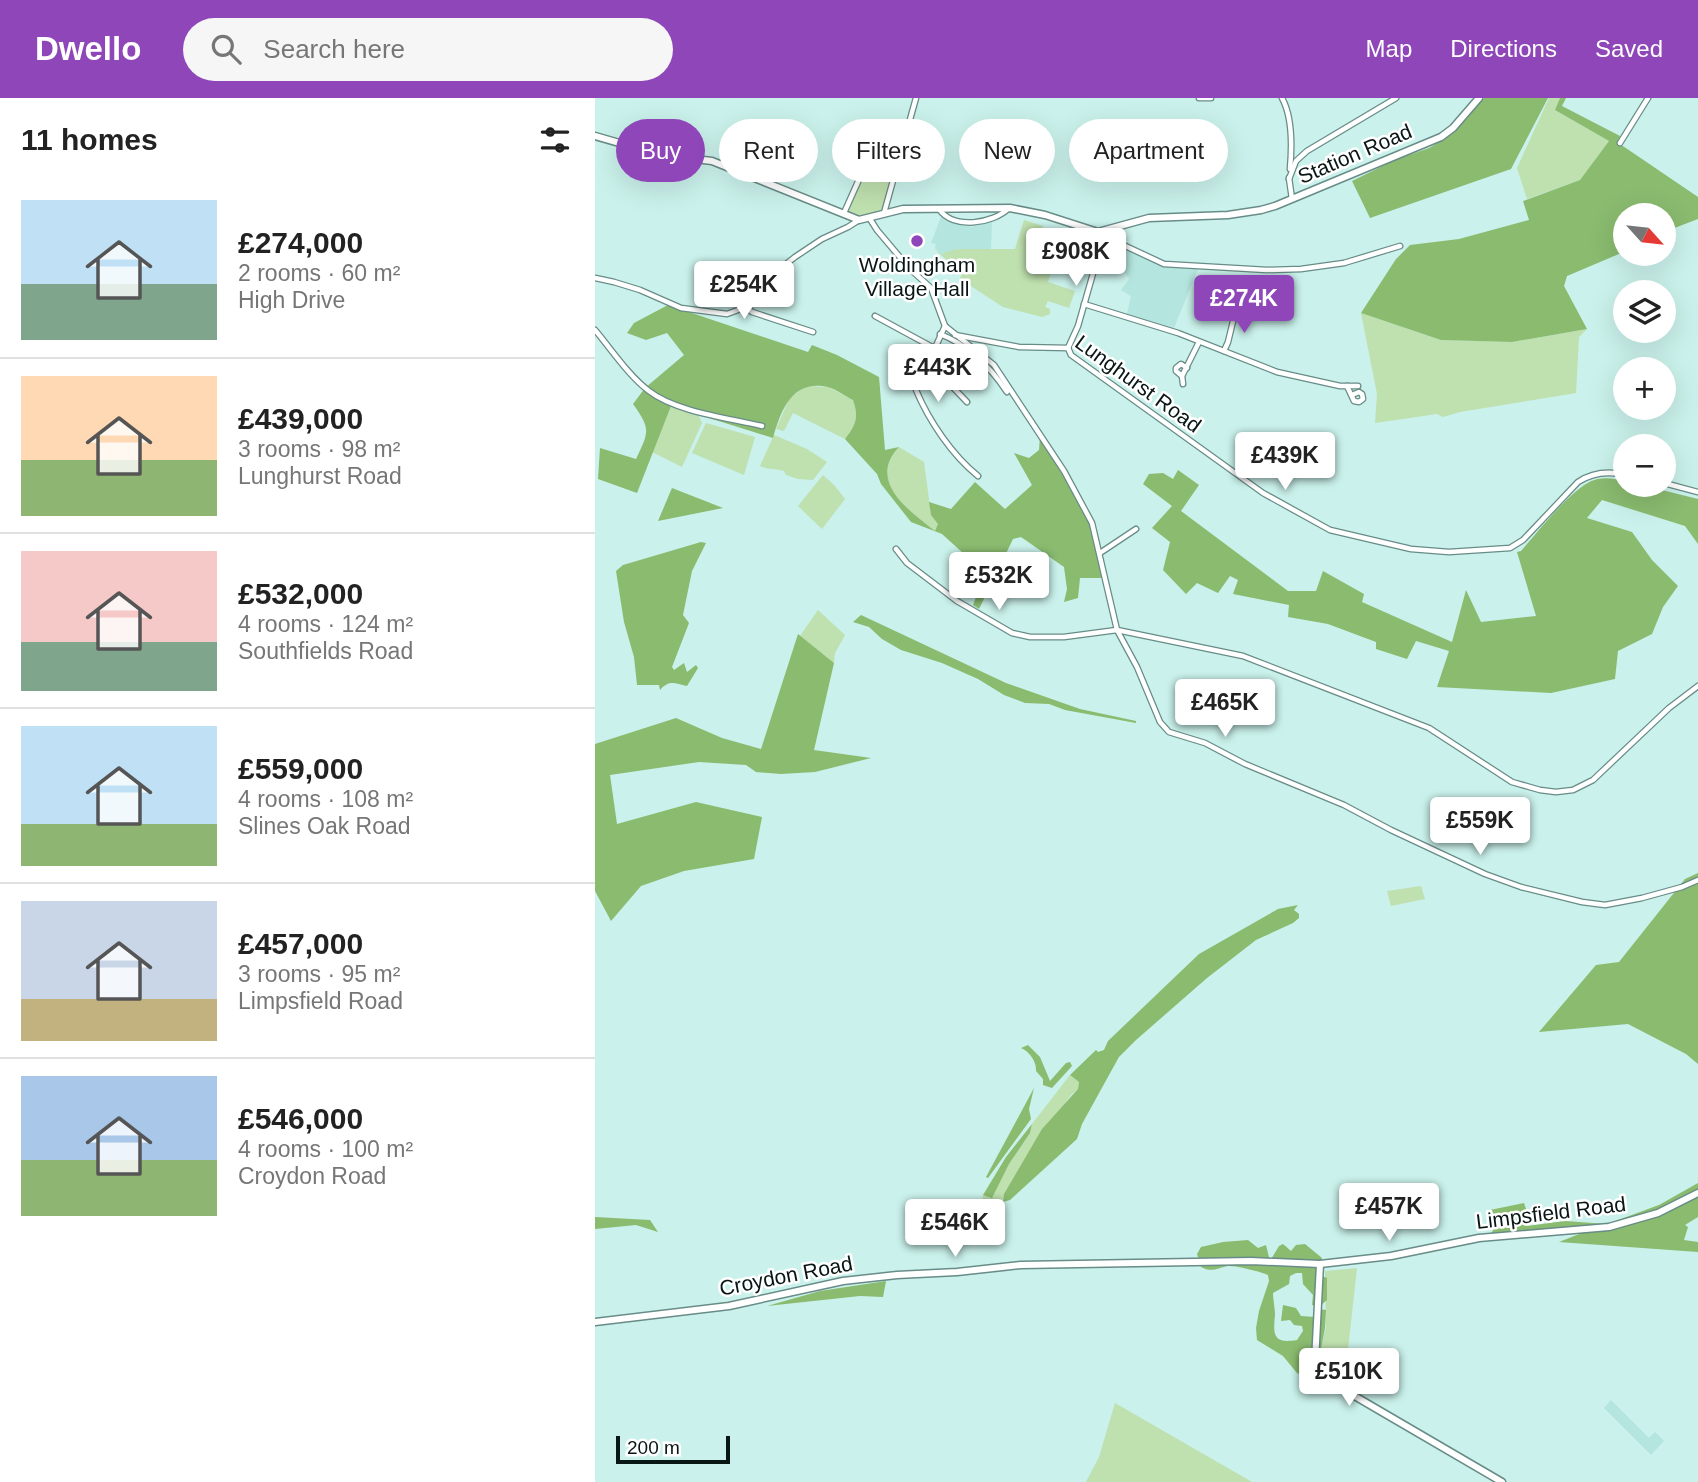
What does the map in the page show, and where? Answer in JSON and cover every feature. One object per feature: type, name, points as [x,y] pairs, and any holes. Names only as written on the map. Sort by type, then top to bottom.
[{"type":"street","points":[[883,214],[916,98]]},
{"type":"street","points":[[1199,98],[1211,98]]},
{"type":"street","points":[[1282,98],[1287,109],[1291,139],[1289,179],[1292,199]]},
{"type":"street","points":[[1289,179],[1296,161],[1307,151],[1396,98]]},
{"type":"street","name":"Station Road","points":[[859,220],[903,209],[1010,208],[1045,215],[1104,234],[1149,218],[1243,214],[1292,199],[1441,137],[1453,128],[1479,98]]},
{"type":"street","points":[[1620,143],[1649,98]]},
{"type":"street","points":[[595,136],[661,155],[712,162],[859,220]]},
{"type":"street","points":[[843,213],[858,182]]},
{"type":"street","points":[[939,209],[947,217],[973,223],[994,218],[1010,208]]},
{"type":"street","points":[[870,219],[909,268],[931,288],[945,326],[995,365],[1088,513],[1117,630],[1160,722],[1170,732],[1205,743],[1245,764],[1343,805],[1485,874],[1556,897],[1605,905],[1682,887],[1698,880]]},
{"type":"street","points":[[595,278],[627,286],[681,308],[727,314],[744,305],[795,257],[859,220]]},
{"type":"street","points":[[1068,348],[1078,326],[1104,234],[1164,264],[1267,270],[1344,263],[1400,246]]},
{"type":"street","points":[[1084,304],[1199,342],[1277,372],[1358,386]]},
{"type":"street","points":[[744,305],[752,312],[813,332]]},
{"type":"street","points":[[1224,308],[1244,311]]},
{"type":"street","points":[[1224,351],[1229,342],[1236,309]]},
{"type":"street","points":[[875,316],[933,348]]},
{"type":"street","points":[[945,326],[916,390],[951,447],[964,465],[978,476]]},
{"type":"street","points":[[595,330],[655,395],[691,409],[762,426]]},
{"type":"street","points":[[940,334],[989,367],[1007,393]]},
{"type":"street","name":"Lunghurst Road","points":[[955,335],[1019,347],[1068,348],[1072,355],[1114,387],[1286,507],[1330,530],[1411,549],[1449,552],[1510,548],[1523,540],[1578,482],[1605,472],[1613,473]]},
{"type":"street","points":[[1183,384],[1182,376],[1199,342]]},
{"type":"street","points":[[1182,376],[1176,372],[1177,366],[1181,364],[1187,368]]},
{"type":"street","points":[[924,369],[945,379],[967,402]]},
{"type":"street","points":[[1347,386],[1348,393],[1352,395]]},
{"type":"street","points":[[1676,486],[1698,492]]},
{"type":"street","points":[[1100,553],[1136,529]]},
{"type":"street","points":[[896,549],[907,563],[953,598],[1012,633],[1066,636],[1117,630],[1225,651],[1260,661],[1429,728],[1512,782],[1551,791],[1573,790],[1593,780],[1668,708],[1698,686]]},
{"type":"street","name":"Limpsfield Road","points":[[1320,1264],[1391,1256],[1479,1238],[1609,1227],[1658,1213],[1698,1193]]},
{"type":"street","name":"Croydon Road","points":[[595,1322],[729,1306],[843,1281],[1021,1265],[1251,1261],[1320,1264]]},
{"type":"street","points":[[1320,1264],[1316,1370],[1322,1377],[1501,1482]]},
{"type":"shaded area","points":[[941,217],[971,227],[992,222],[991,249],[959,249],[943,256],[935,248],[936,244],[931,243]]},
{"type":"shaded area","points":[[1126,249],[1163,266],[1198,269],[1174,328],[1127,314],[1131,296],[1121,290],[1129,279],[1122,268]]},
{"type":"shaded area","points":[[1611,1400],[1649,1438],[1655,1432],[1664,1441],[1651,1455],[1604,1408]]},
{"type":"green space","points":[[1484,98],[1548,98],[1511,169],[1370,218],[1352,181],[1441,141],[1456,130]]},
{"type":"green space","points":[[1549,98],[1560,98],[1555,110],[1609,141],[1580,180],[1527,199],[1517,168]]},
{"type":"green space","points":[[1560,98],[1566,98],[1562,106],[1620,136],[1617,142],[1698,197],[1698,219],[1677,227],[1677,203],[1613,203],[1613,257],[1567,276],[1564,286],[1587,329],[1512,342],[1441,340],[1361,313],[1396,259],[1410,245],[1459,239],[1529,220],[1523,201],[1580,180],[1609,141],[1555,110]]},
{"type":"green space","points":[[860,182],[889,182],[883,211],[865,216],[846,211]]},
{"type":"green space","points":[[1024,220],[1043,226],[1037,250],[1040,243],[1059,248],[1048,282],[1075,291],[1069,308],[1048,301],[1045,307],[1050,309],[1050,314],[1042,317],[1003,307],[960,279],[962,273],[934,249],[943,255],[945,252],[959,249],[1015,249]]},
{"type":"green space","points":[[668,305],[808,352],[812,345],[879,377],[885,450],[899,447],[890,460],[887,472],[889,483],[903,504],[935,531],[938,524],[931,515],[929,502],[951,509],[975,482],[1005,509],[1032,485],[1014,453],[1029,458],[1039,450],[1040,436],[1089,521],[1102,578],[1080,578],[1078,598],[1064,602],[1067,589],[1064,567],[1021,537],[1013,539],[979,609],[973,605],[985,573],[942,534],[911,522],[881,484],[877,474],[845,439],[855,421],[853,400],[828,387],[816,386],[797,392],[784,407],[773,438],[671,406],[637,493],[598,479],[600,448],[636,459],[644,443],[646,431],[643,419],[633,404],[645,388],[684,355],[667,333],[646,340],[627,333],[634,323]]},
{"type":"green space","points":[[1361,313],[1441,340],[1512,342],[1587,329],[1579,337],[1576,393],[1443,417],[1437,414],[1375,423],[1377,394]]},
{"type":"green space","points":[[807,386],[829,387],[853,400],[855,421],[845,439],[793,413],[784,431],[776,429],[790,397]]},
{"type":"green space","points":[[671,406],[698,414],[702,423],[682,467],[652,452]]},
{"type":"green space","points":[[706,423],[755,437],[744,475],[692,453]]},
{"type":"green space","points":[[774,435],[807,449],[827,462],[813,480],[798,479],[786,475],[784,471],[760,466]]},
{"type":"green space","points":[[899,447],[924,462],[931,514],[939,524],[935,531],[903,505],[889,484],[887,472],[890,460]]},
{"type":"green space","points":[[1178,470],[1199,485],[1181,511],[1288,591],[1316,591],[1323,571],[1364,594],[1362,602],[1452,642],[1466,590],[1481,622],[1536,616],[1517,552],[1521,551],[1568,498],[1589,482],[1601,478],[1613,479],[1613,497],[1676,497],[1676,494],[1698,499],[1698,544],[1685,526],[1602,500],[1587,518],[1632,532],[1652,560],[1678,586],[1663,607],[1652,634],[1618,651],[1615,679],[1551,693],[1437,687],[1449,651],[1416,641],[1407,659],[1376,649],[1376,642],[1328,624],[1288,617],[1289,605],[1233,594],[1238,580],[1230,576],[1218,593],[1197,583],[1186,594],[1163,570],[1170,542],[1152,528],[1172,506],[1143,484],[1149,474],[1163,473],[1173,479]]},
{"type":"green space","points":[[823,475],[845,499],[822,529],[798,506]]},
{"type":"green space","points":[[672,488],[723,508],[658,521]]},
{"type":"green space","points":[[701,542],[706,543],[692,571],[683,615],[689,623],[672,667],[674,670],[684,663],[687,672],[696,665],[698,668],[687,686],[670,683],[660,690],[659,685],[637,685],[634,657],[624,622],[616,571],[623,565]]},
{"type":"green space","points":[[818,610],[845,635],[835,653],[834,663],[800,636]]},
{"type":"green space","points":[[861,615],[1006,683],[1080,709],[1136,723],[1065,710],[1049,704],[1025,703],[1004,695],[978,679],[942,663],[901,650],[882,639],[869,627],[853,622]]},
{"type":"green space","points":[[798,634],[834,663],[814,750],[871,758],[815,772],[756,772],[746,765],[699,762],[610,775],[617,824],[696,802],[762,817],[754,859],[684,871],[641,886],[611,921],[595,891],[595,744],[676,718],[722,738],[761,749]]},
{"type":"green space","points":[[1698,873],[1698,1064],[1686,1054],[1628,1024],[1539,1032],[1596,965],[1619,962],[1685,879]]},
{"type":"green space","points":[[1421,886],[1425,899],[1391,906],[1387,891]]},
{"type":"green space","points":[[1298,905],[1294,910],[1299,914],[1299,918],[1256,940],[1207,978],[1119,1057],[1082,1124],[1077,1139],[1010,1200],[1003,1202],[1004,1194],[1042,1129],[1078,1089],[1079,1082],[1070,1075],[1096,1050],[1104,1050],[1108,1041],[1199,954],[1278,909]]},
{"type":"green space","points":[[1028,1045],[1040,1057],[1050,1081],[1070,1062],[1072,1066],[1052,1088],[1043,1085],[1043,1079],[1036,1071],[1032,1057],[1021,1048]]},
{"type":"green space","points":[[1070,1075],[1079,1082],[1078,1089],[1023,1162],[995,1209],[981,1205],[983,1195],[992,1197],[1009,1164],[1030,1133],[1032,1124]]},
{"type":"green space","points":[[1034,1088],[1029,1109],[1031,1119],[988,1178],[986,1177]]},
{"type":"green space","points":[[1032,1124],[1030,1133],[1009,1164],[992,1198],[983,1195],[1006,1157]]},
{"type":"green space","points":[[1698,1183],[1698,1217],[1685,1225],[1688,1227],[1684,1240],[1698,1242],[1698,1252],[1559,1242],[1597,1227],[1490,1236],[1496,1224],[1490,1210],[1524,1203],[1527,1226],[1565,1221],[1607,1224],[1659,1205]]},
{"type":"green space","points":[[595,1217],[650,1220],[658,1232],[636,1225],[595,1229]]},
{"type":"green space","points":[[1248,1240],[1258,1248],[1266,1245],[1270,1261],[1283,1244],[1291,1251],[1296,1245],[1305,1244],[1322,1258],[1319,1267],[1322,1276],[1327,1278],[1327,1300],[1319,1307],[1312,1305],[1313,1295],[1303,1284],[1302,1273],[1290,1276],[1289,1284],[1273,1293],[1275,1333],[1283,1341],[1297,1340],[1303,1331],[1302,1326],[1294,1325],[1290,1320],[1281,1321],[1283,1305],[1296,1308],[1301,1316],[1315,1317],[1319,1309],[1326,1310],[1316,1376],[1309,1378],[1297,1373],[1283,1356],[1257,1340],[1256,1328],[1269,1281],[1268,1275],[1237,1267],[1211,1270],[1201,1267],[1197,1254],[1201,1247]]},
{"type":"green space","points":[[1357,1268],[1344,1385],[1320,1368],[1319,1357],[1326,1327],[1325,1271]]},
{"type":"green space","points":[[886,1281],[883,1297],[860,1296],[767,1306],[820,1291]]},
{"type":"green space","points":[[1115,1403],[1252,1482],[1086,1482],[1099,1457]]},
{"type":"place","name":"Woldingham Village Hall","points":[[917,241]]}]
